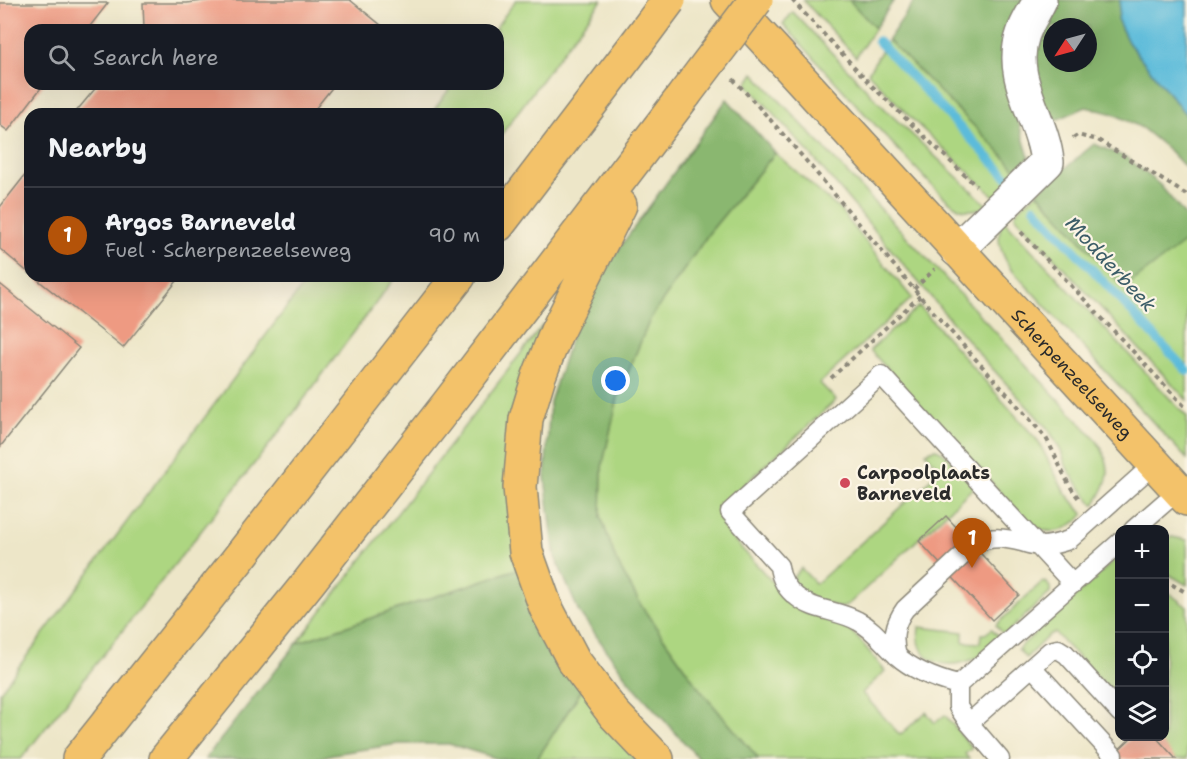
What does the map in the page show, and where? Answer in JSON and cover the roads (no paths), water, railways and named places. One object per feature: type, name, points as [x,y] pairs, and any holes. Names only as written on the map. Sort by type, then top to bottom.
[{"type":"main road","points":[[504,217],[669,0]]},
{"type":"main road","name":"Scherpenzeelseweg","points":[[728,0],[1183,494]]},
{"type":"main road","points":[[166,759],[426,432],[656,134],[756,0]]},
{"type":"main road","points":[[656,134],[547,354],[526,420],[520,487],[526,552],[546,608],[574,661],[614,714],[657,759]]},
{"type":"main road","points":[[79,759],[454,282]]},
{"type":"street","points":[[957,250],[1047,162],[1041,131],[1029,103],[1019,68],[1023,34],[1040,0]]},
{"type":"lane","points":[[958,685],[921,672],[897,656],[879,636],[859,621],[809,605],[795,596],[785,584],[779,572],[779,566],[730,512],[881,375],[1073,584]]},
{"type":"lane","points":[[897,656],[894,633],[899,617],[976,543],[995,538],[1010,539],[1039,547],[1069,540],[1154,464]]},
{"type":"lane","points":[[1140,525],[1183,494]]},
{"type":"lane","points":[[1000,759],[958,707],[958,685],[1115,546]]},
{"type":"lane","points":[[969,723],[1050,651],[1058,649],[1066,654],[1115,708]]},
{"type":"lane","points":[[1032,667],[1113,755]]},
{"type":"water","points":[[1120,0],[1187,0],[1187,116],[1128,42],[1118,21]]},
{"type":"waterway","name":"Modderbeek","points":[[878,41],[1007,177]]},
{"type":"waterway","name":"Modderbeek","points":[[1034,207],[1187,371]]},
{"type":"place","name":"Carpoolplaats Barneveld","points":[[845,483]]},
{"type":"place","name":"Argos Barneveld","points":[[972,568]]}]
